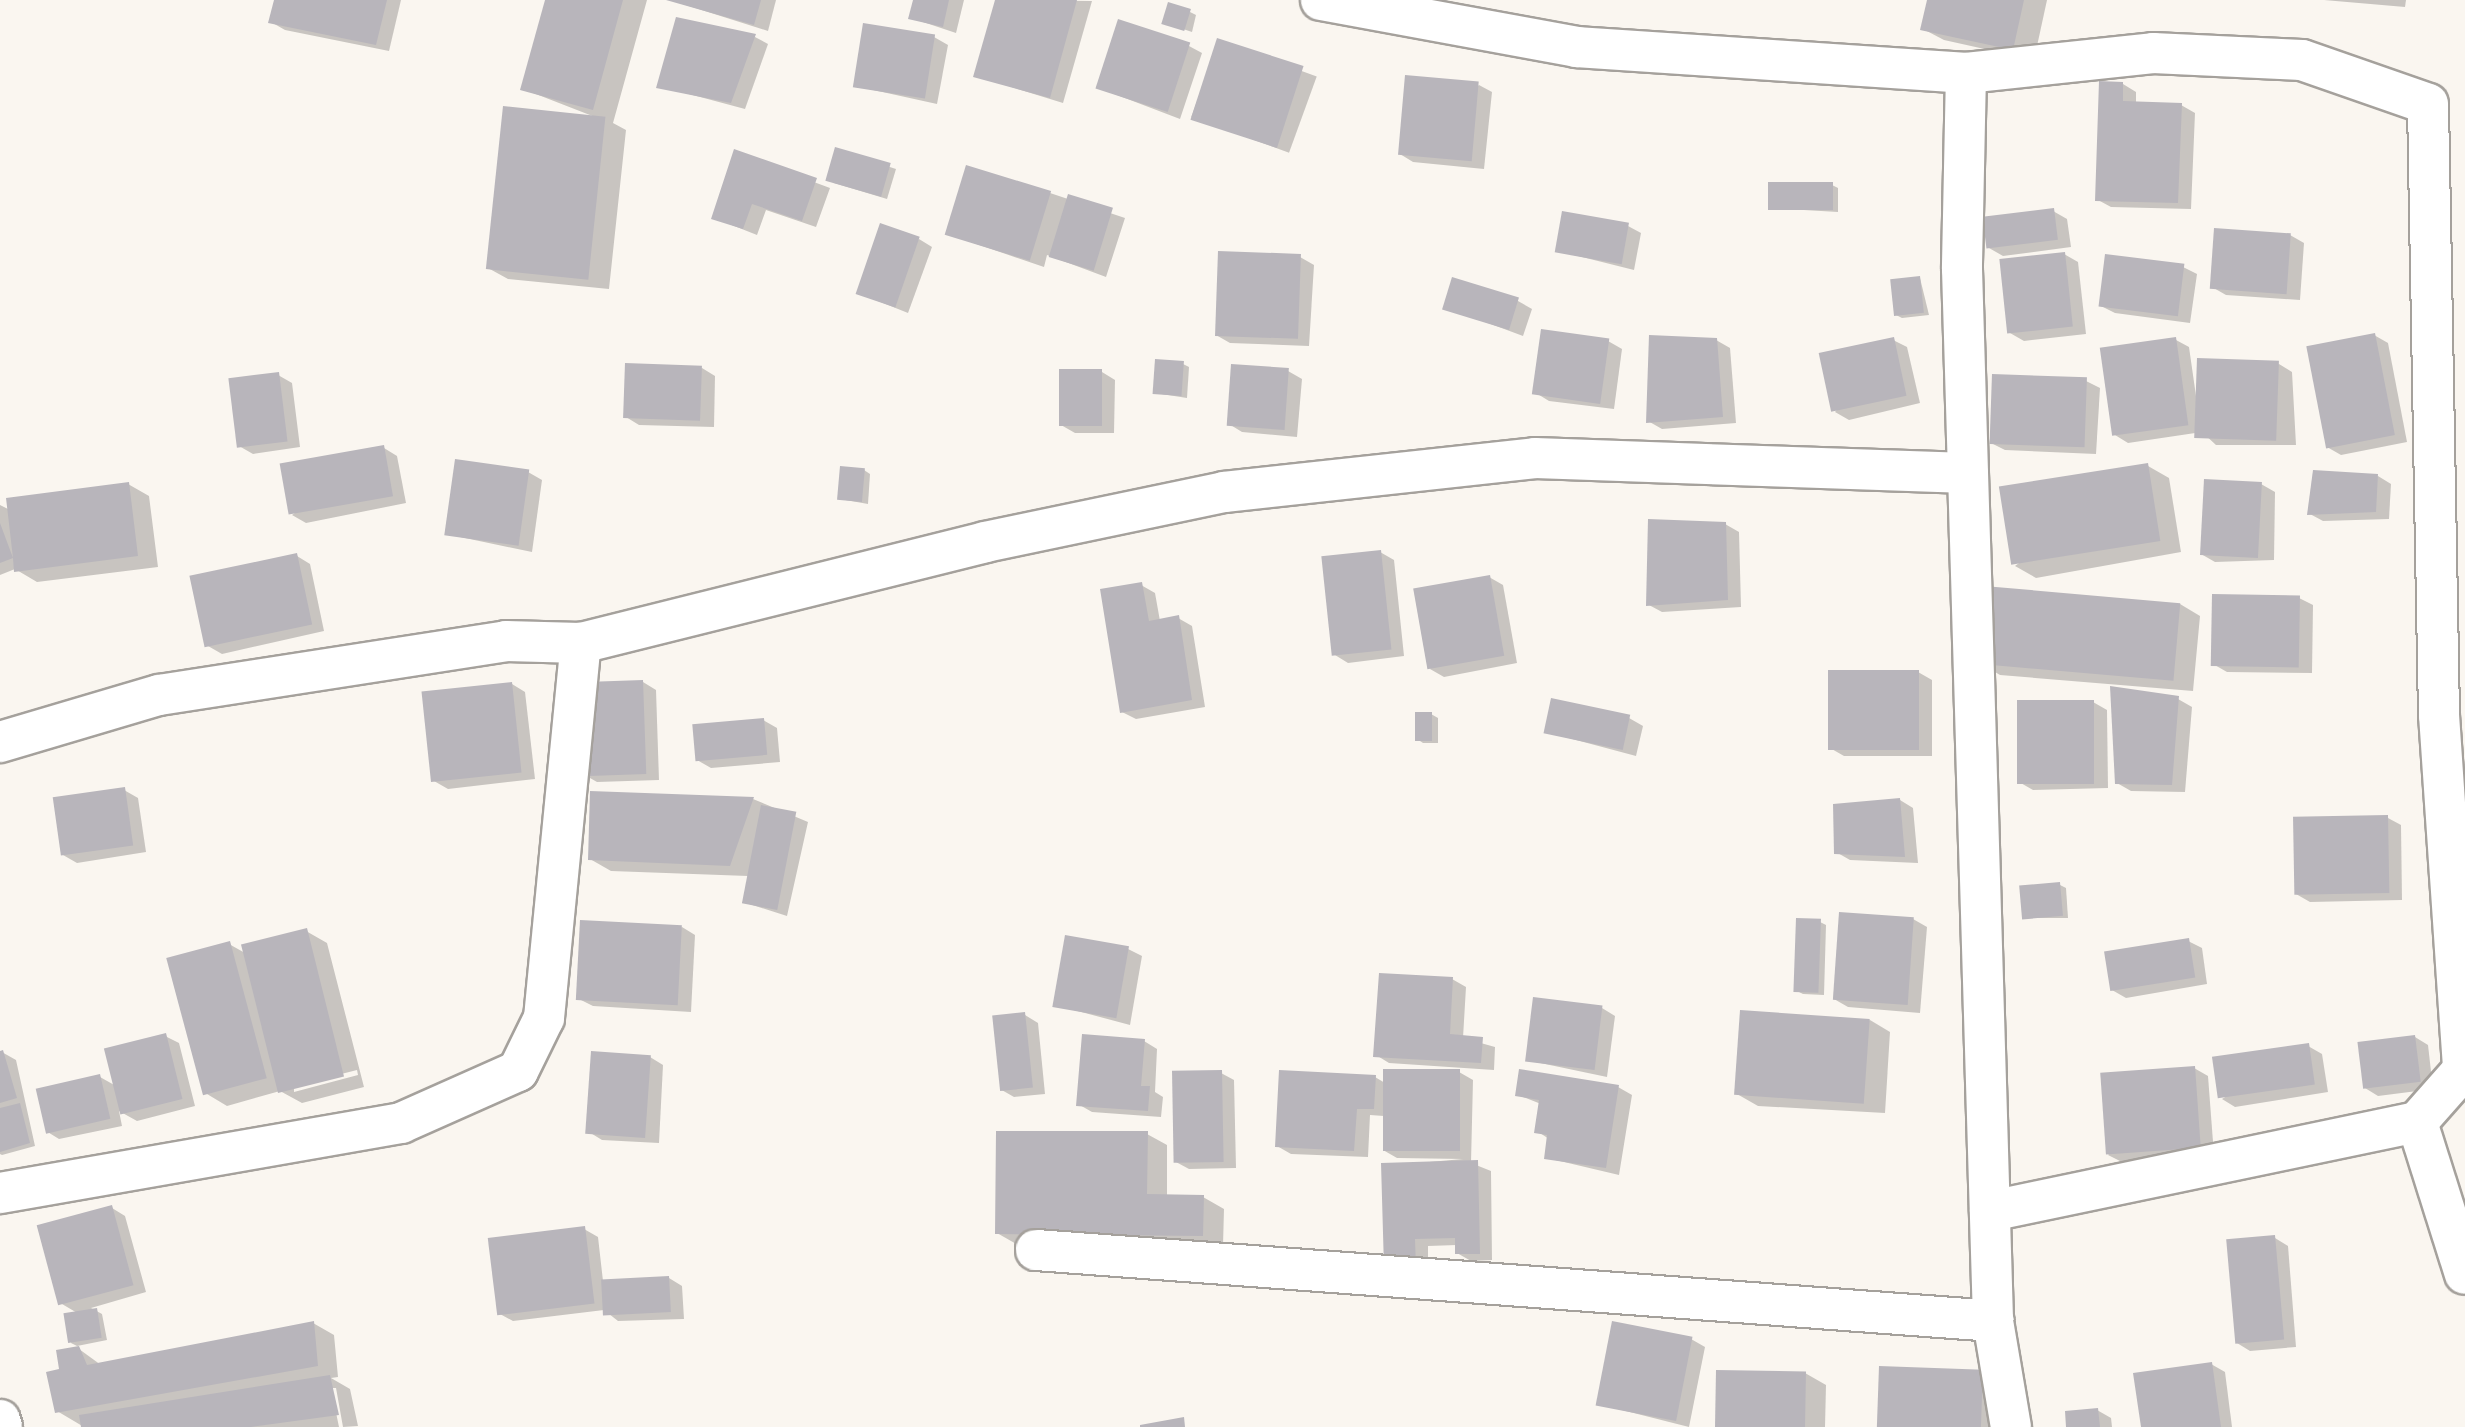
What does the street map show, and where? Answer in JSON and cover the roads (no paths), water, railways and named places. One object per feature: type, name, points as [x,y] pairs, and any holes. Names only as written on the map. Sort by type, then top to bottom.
[{"type":"street","points":[[1320,0],[1577,47],[1966,73],[2154,53],[2302,60],[2428,104],[2439,715],[2463,1070],[2417,1122],[1990,1211]]},
{"type":"street","points":[[1966,73],[1962,269],[1993,1322],[2011,1427]]},
{"type":"street","points":[[0,742],[159,696],[506,641],[581,644],[985,542],[1224,492],[1535,458],[1968,473]]},
{"type":"street","points":[[0,1193],[401,1123],[518,1072],[544,1018],[581,644]]},
{"type":"street","points":[[2417,1122],[2465,1274]]},
{"type":"street","points":[[1036,1250],[1993,1322]]}]
